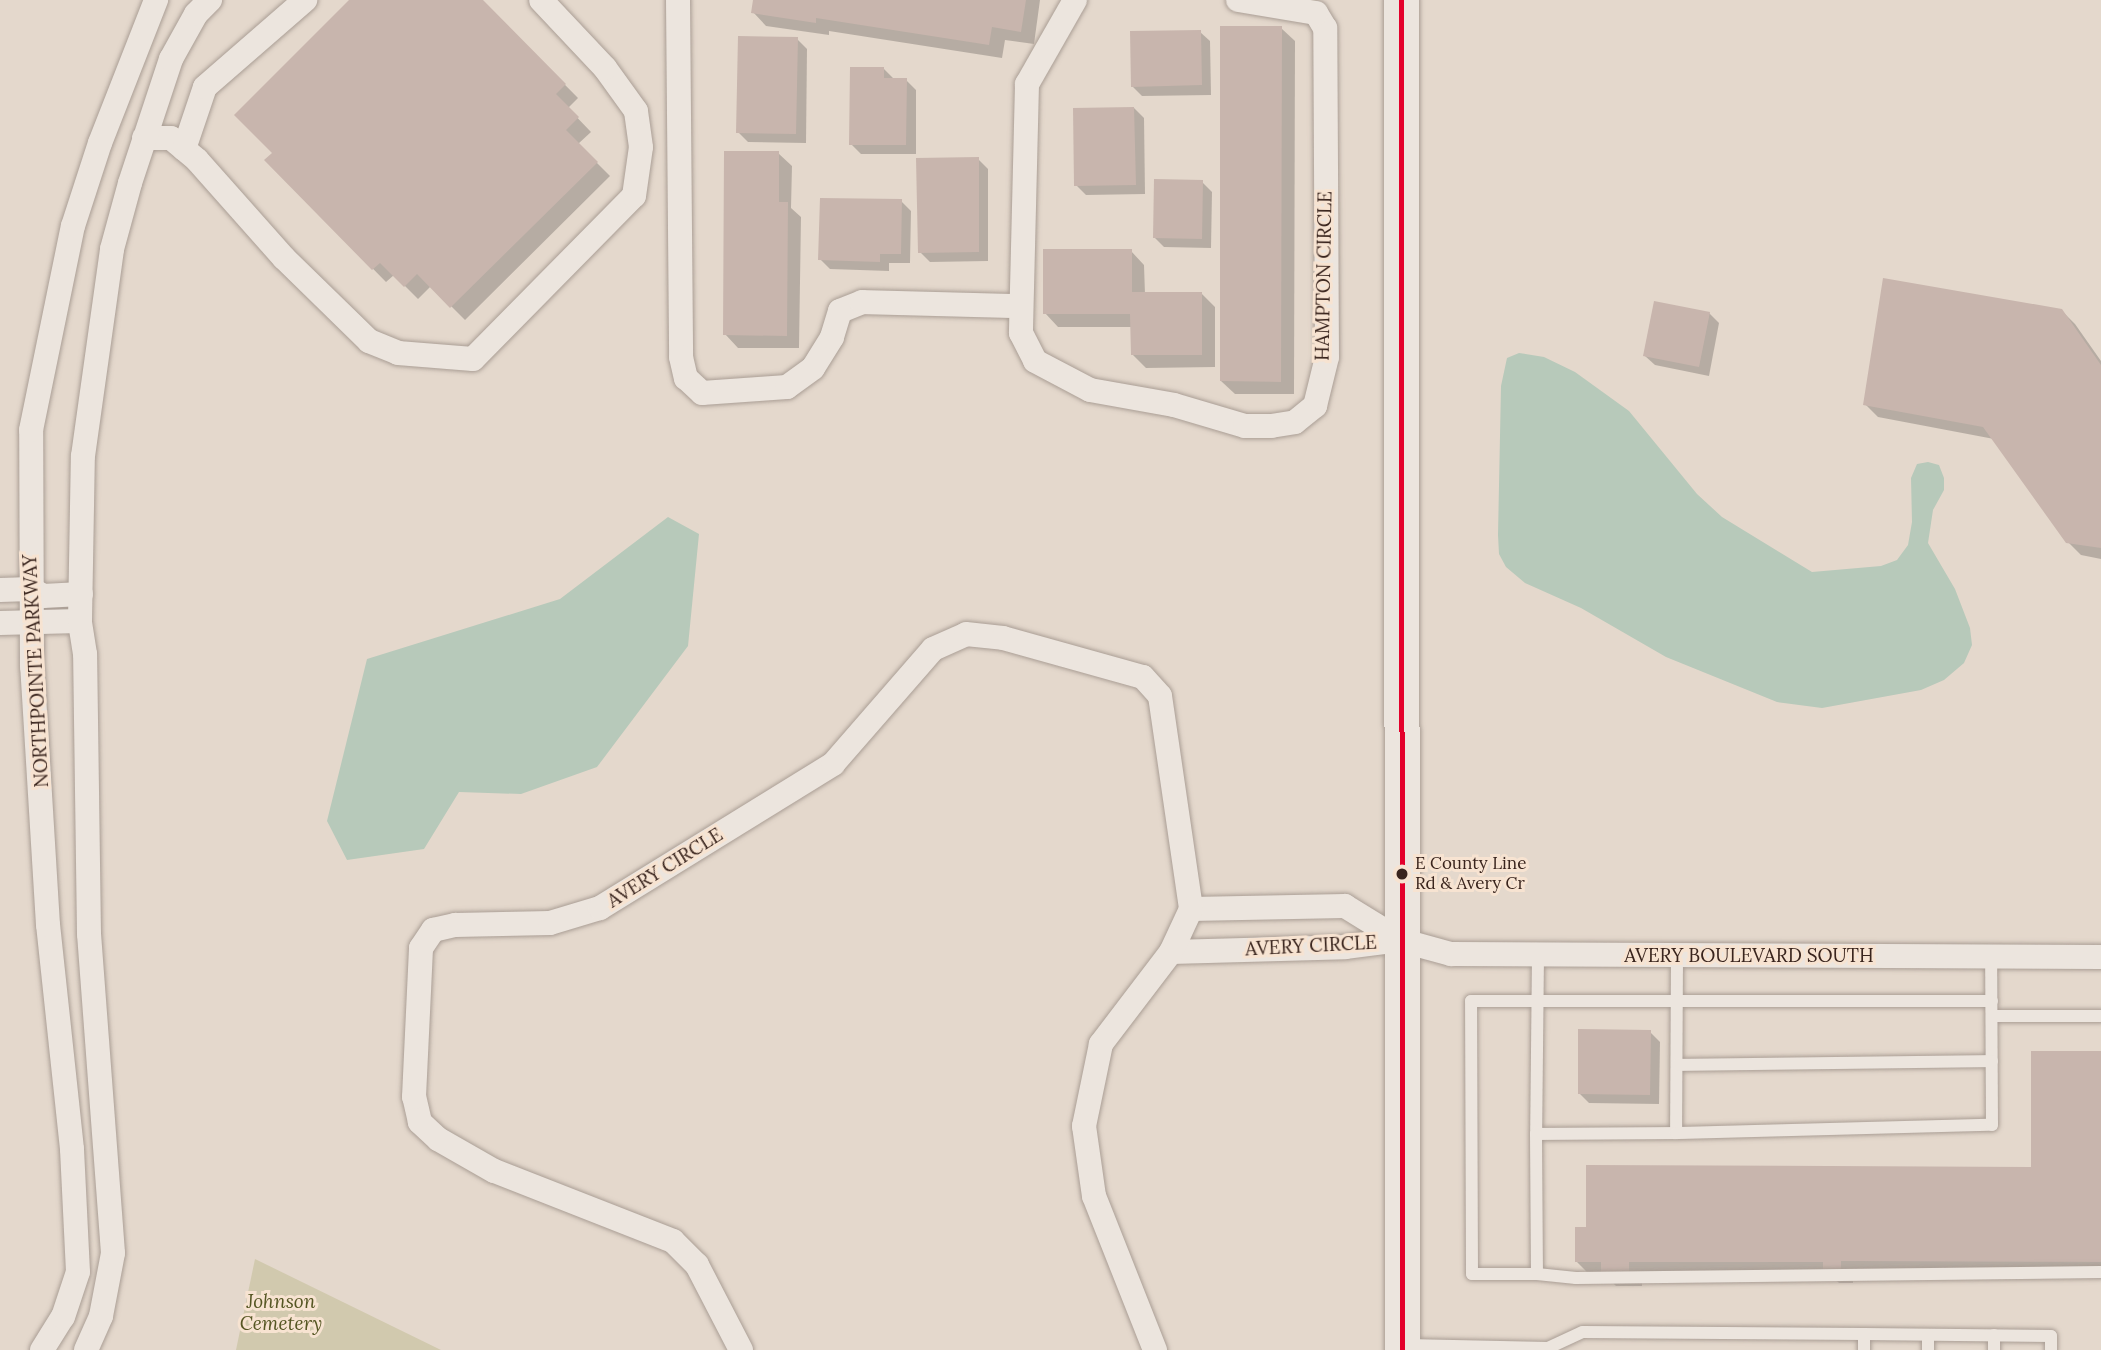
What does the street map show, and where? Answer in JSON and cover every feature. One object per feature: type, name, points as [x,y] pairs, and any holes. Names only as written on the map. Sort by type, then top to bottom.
[{"type":"main road","points":[[1401,0],[1402,1348]]},
{"type":"street","name":"NORTHPOINTE PARKWAY","points":[[42,1350],[63,1317],[78,1272],[72,1149],[62,1079],[48,925],[31,623],[31,430],[46,346],[64,278],[73,226],[100,143],[156,0]]},
{"type":"street","points":[[86,1350],[101,1315],[113,1253],[102,1076],[89,934],[85,654],[80,621],[83,456],[92,372],[112,249],[144,138],[171,59],[196,14],[210,0]]},
{"type":"street","points":[[184,149],[205,87],[305,0]]},
{"type":"street","points":[[144,138],[171,138],[184,149],[284,258],[369,341],[398,353],[473,359],[634,196],[640,147],[636,111],[605,68],[541,0]]},
{"type":"street","points":[[678,0],[681,357],[687,378],[702,393],[787,387],[813,368],[832,337],[840,311],[862,302],[1019,306]]},
{"type":"street","name":"HAMPTON CIRCLE","points":[[1075,0],[1027,84],[1027,167],[1019,306],[1021,332],[1035,361],[1090,390],[1174,405],[1245,426],[1294,422],[1315,405],[1326,357],[1325,28],[1317,13],[1238,0]]},
{"type":"street","points":[[0,590],[31,589],[43,596],[81,594]]},
{"type":"street","points":[[0,623],[80,621]]},
{"type":"street","name":"AVERY CIRCLE","points":[[741,1350],[697,1265],[673,1241],[494,1171],[438,1139],[420,1122],[414,1097],[421,948],[433,930],[455,925],[550,923],[600,908],[834,764],[933,649],[966,634],[1003,638],[1143,677],[1160,696],[1191,909],[1345,906],[1400,940]]},
{"type":"street","points":[[1155,1350],[1094,1196],[1084,1126],[1101,1044],[1171,952],[1191,909]]},
{"type":"street","name":"AVERY CIRCLE","points":[[1171,952],[1345,947],[1400,940]]},
{"type":"street","name":"AVERY BOULEVARD SOUTH","points":[[1400,940],[1451,954],[2101,957]]},
{"type":"street","points":[[62,1079],[102,1076]]},
{"type":"lane","points":[[1537,1274],[1538,955]]},
{"type":"lane","points":[[1676,1133],[1677,956]]},
{"type":"lane","points":[[1536,1134],[1992,1125],[1991,957]]},
{"type":"lane","points":[[1992,1001],[1471,1001],[1472,1274],[1537,1274],[1576,1278],[2101,1272]]},
{"type":"lane","points":[[1992,1016],[2101,1016]]},
{"type":"lane","points":[[1677,1065],[1992,1061]]},
{"type":"lane","points":[[1402,1348],[1548,1349],[1583,1332],[2051,1336],[2051,1350]]},
{"type":"lane","points":[[1864,1334],[1864,1350]]},
{"type":"lane","points":[[1928,1335],[1928,1350]]},
{"type":"lane","points":[[1994,1335],[1994,1350]]},
{"type":"green space","name":"Johnson Cemetery","points":[[255,1259],[441,1350],[236,1350]]},
{"type":"shaded area","points":[[1519,353],[1544,357],[1575,372],[1629,411],[1697,494],[1722,517],[1812,572],[1881,566],[1897,560],[1908,545],[1912,522],[1911,478],[1917,464],[1928,462],[1939,465],[1944,478],[1944,490],[1933,510],[1928,543],[1955,589],[1970,628],[1972,645],[1964,663],[1944,680],[1921,690],[1822,708],[1777,702],[1666,657],[1581,608],[1525,583],[1506,567],[1499,554],[1498,535],[1501,386],[1507,358]]},
{"type":"shaded area","points":[[668,517],[699,534],[688,646],[597,767],[521,794],[459,792],[424,849],[347,860],[327,821],[367,659],[560,599]]},
{"type":"building","points":[[349,0],[483,0],[566,84],[556,94],[579,117],[566,130],[598,162],[450,308],[417,274],[404,287],[380,263],[372,270],[264,160],[272,153],[234,115]]},
{"type":"building","points":[[753,0],[1026,0],[1021,32],[992,27],[989,45],[816,18],[816,23],[751,13]]},
{"type":"building","points":[[1220,26],[1282,26],[1281,382],[1220,381]]},
{"type":"building","points":[[1201,30],[1202,85],[1131,87],[1130,31]]},
{"type":"building","points":[[738,36],[798,37],[796,134],[736,133]]},
{"type":"building","points":[[850,67],[884,67],[884,78],[907,78],[906,145],[849,145]]},
{"type":"building","points":[[1134,107],[1136,185],[1074,186],[1073,108]]},
{"type":"building","points":[[724,151],[779,151],[779,202],[788,202],[787,336],[723,335]]},
{"type":"building","points":[[979,157],[979,252],[918,253],[916,158]]},
{"type":"building","points":[[1154,179],[1203,180],[1202,239],[1153,238]]},
{"type":"building","points":[[820,198],[902,199],[901,254],[880,254],[880,262],[818,260]]},
{"type":"building","points":[[1043,249],[1132,249],[1132,292],[1202,292],[1202,355],[1131,355],[1130,314],[1043,314]]},
{"type":"building","points":[[1883,278],[2062,309],[2101,365],[2101,548],[2066,543],[1983,427],[1863,405]]},
{"type":"building","points":[[1654,301],[1710,312],[1699,367],[1643,356]]},
{"type":"building","points":[[1578,1029],[1651,1030],[1650,1095],[1578,1094]]},
{"type":"building","points":[[2031,1051],[2101,1051],[2101,1262],[1841,1261],[1841,1270],[1823,1270],[1823,1262],[1629,1262],[1629,1273],[1601,1273],[1601,1262],[1575,1262],[1575,1227],[1586,1227],[1586,1165],[2031,1167]]},
{"type":"transit line","points":[[1401,0],[1402,1350]]},
{"type":"place","name":"E County Line Rd & Avery Cr","points":[[1402,874]]}]
